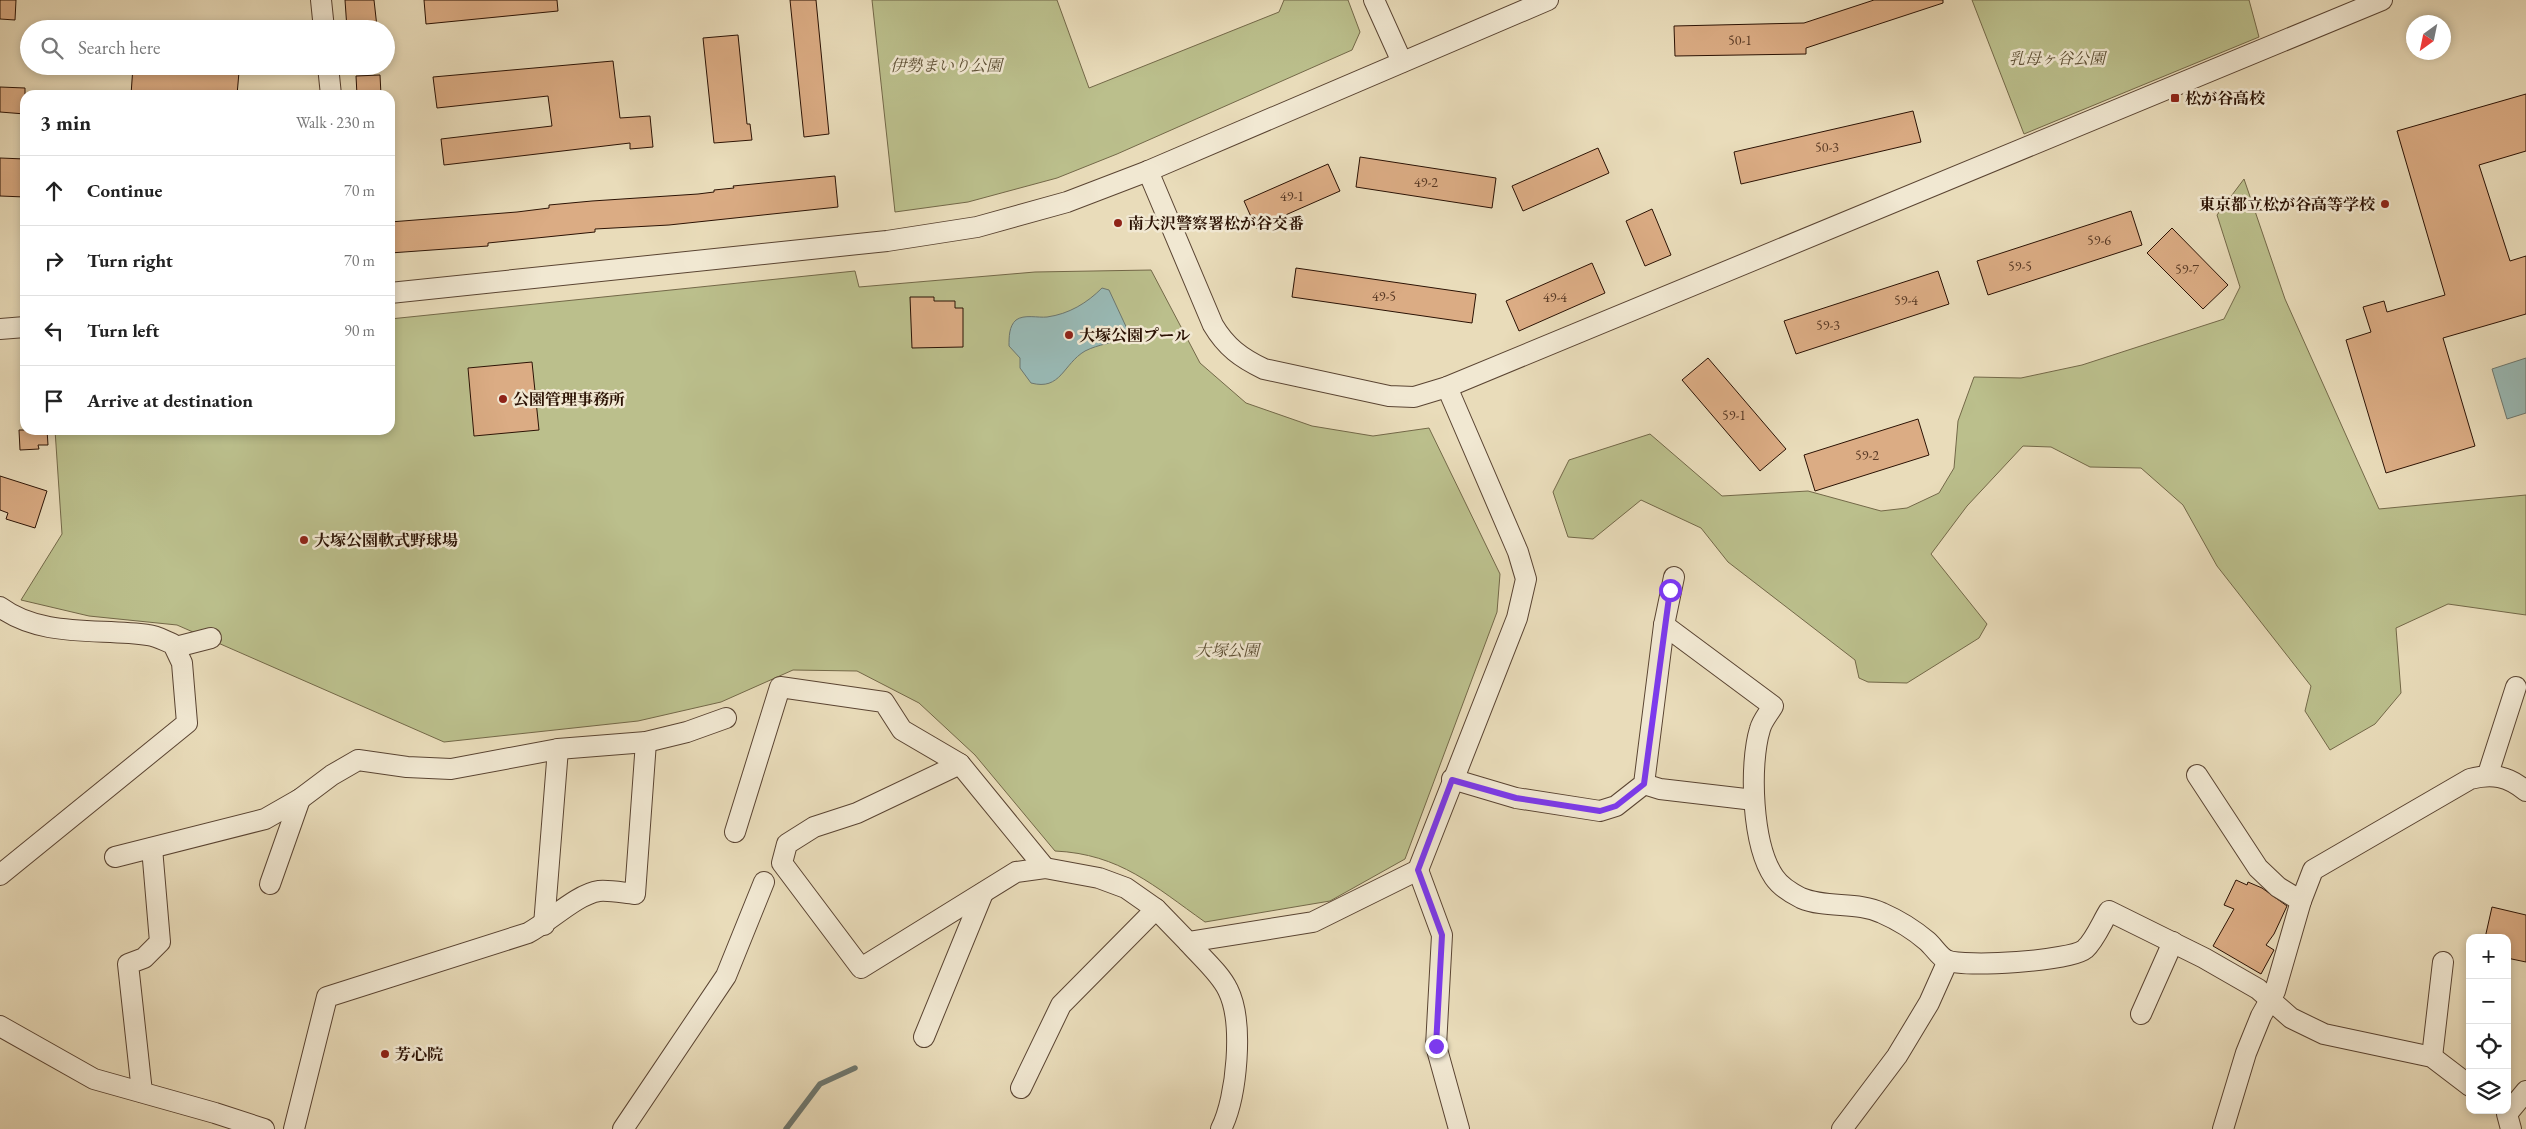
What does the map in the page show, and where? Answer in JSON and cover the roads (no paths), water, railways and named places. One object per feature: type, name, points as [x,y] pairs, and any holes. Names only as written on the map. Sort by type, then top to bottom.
[{"type":"street","points":[[321,0],[323,20]]},
{"type":"street","points":[[1374,0],[1402,62]]},
{"type":"street","points":[[395,292],[937,234],[1023,215],[1067,202],[1148,171],[1548,0]]},
{"type":"street","points":[[1148,171],[1213,325],[1228,348],[1246,361],[1264,370],[1389,396],[1414,397],[1447,386],[2382,0]]},
{"type":"street","points":[[329,75],[330,90]]},
{"type":"street","points":[[0,329],[20,327]]},
{"type":"street","points":[[1447,386],[1518,552],[1526,579],[1517,618],[1418,870],[1442,935],[1436,1046],[1459,1129]]},
{"type":"street","points":[[1452,780],[1516,798],[1600,811],[1616,806],[1644,784],[1664,625],[1674,577]]},
{"type":"street","points":[[0,607],[14,617],[46,626],[150,635],[176,646],[211,638]]},
{"type":"street","points":[[1664,625],[1773,706],[1760,727],[1755,753],[1754,800],[1768,866],[1775,878],[1789,891],[1821,904],[1864,907],[1880,912],[1926,940],[1946,960],[1969,963],[2011,962],[2072,956],[2085,949],[2109,911],[2173,942],[2258,989],[2291,1018],[2324,1034],[2432,1057],[2466,1083]]},
{"type":"street","points":[[0,875],[187,723],[182,663],[176,646]]},
{"type":"street","points":[[735,832],[780,687],[884,702],[902,730],[960,764],[1045,868]]},
{"type":"street","points":[[2488,774],[2516,687]]},
{"type":"street","points":[[115,857],[265,818],[300,799],[332,775],[358,760],[407,767],[451,768],[558,749],[646,742],[687,732],[726,718]]},
{"type":"street","points":[[294,1129],[327,997],[528,933],[544,925],[563,909],[599,891],[635,894],[646,742]]},
{"type":"street","points":[[544,925],[558,749]]},
{"type":"street","points":[[960,764],[856,813],[814,828],[787,844],[782,863],[861,968],[1016,872],[1045,868],[1099,878],[1126,888],[1156,909],[1188,942],[1227,988],[1236,1010],[1236,1080],[1221,1129]]},
{"type":"street","points":[[2223,1129],[2246,1053],[2261,1016],[2275,991],[2301,901],[2314,870],[2470,780],[2488,774],[2516,782],[2526,791]]},
{"type":"street","points":[[2197,775],[2258,868],[2278,887],[2301,901]]},
{"type":"street","points":[[1644,784],[1660,789],[1754,800]]},
{"type":"street","points":[[270,884],[300,799]]},
{"type":"street","points":[[142,1092],[128,964],[144,958],[160,942],[152,848]]},
{"type":"street","points":[[1188,942],[1313,922],[1418,870]]},
{"type":"street","points":[[623,1129],[726,976],[764,882]]},
{"type":"street","points":[[924,1037],[983,893]]},
{"type":"street","points":[[1021,1088],[1061,1005],[1156,909]]},
{"type":"street","points":[[2141,1014],[2173,942]]},
{"type":"street","points":[[1842,1129],[1897,1056],[1929,1003],[1946,965],[1946,960]]},
{"type":"street","points":[[2432,1057],[2443,962]]},
{"type":"street","points":[[0,1026],[94,1078],[264,1129]]},
{"type":"street","points":[[2507,1118],[2524,1097]]},
{"type":"water","name":"大塚公園プール","points":[[1102,288],[1109,290],[1129,333],[1127,338],[1085,351],[1061,375],[1049,383],[1031,383],[1020,368],[1020,358],[1009,346],[1010,332],[1014,322],[1023,317],[1055,316],[1084,303]]},
{"type":"water","points":[[2526,358],[2526,413],[2507,419],[2492,369]]},
{"type":"waterway","points":[[786,1129],[820,1084],[855,1068]]},
{"type":"place","name":"松が谷高校","points":[[2175,98]]},
{"type":"place","name":"東京都立松が谷高等学校","points":[[2385,204]]},
{"type":"place","name":"南大沢警察署松が谷交番","points":[[1118,223]]},
{"type":"place","name":"大塚公園プール","points":[[1069,335]]},
{"type":"place","name":"公園管理事務所","points":[[503,399]]},
{"type":"place","name":"大塚公園軟式野球場","points":[[304,540]]},
{"type":"place","name":"芳心院","points":[[385,1054]]},
{"type":"park label","name":"乳母ヶ谷公園","points":[[2057,58]]},
{"type":"park label","name":"伊勢まいり公園","points":[[946,65]]},
{"type":"park label","name":"大塚公園","points":[[1227,650]]}]
